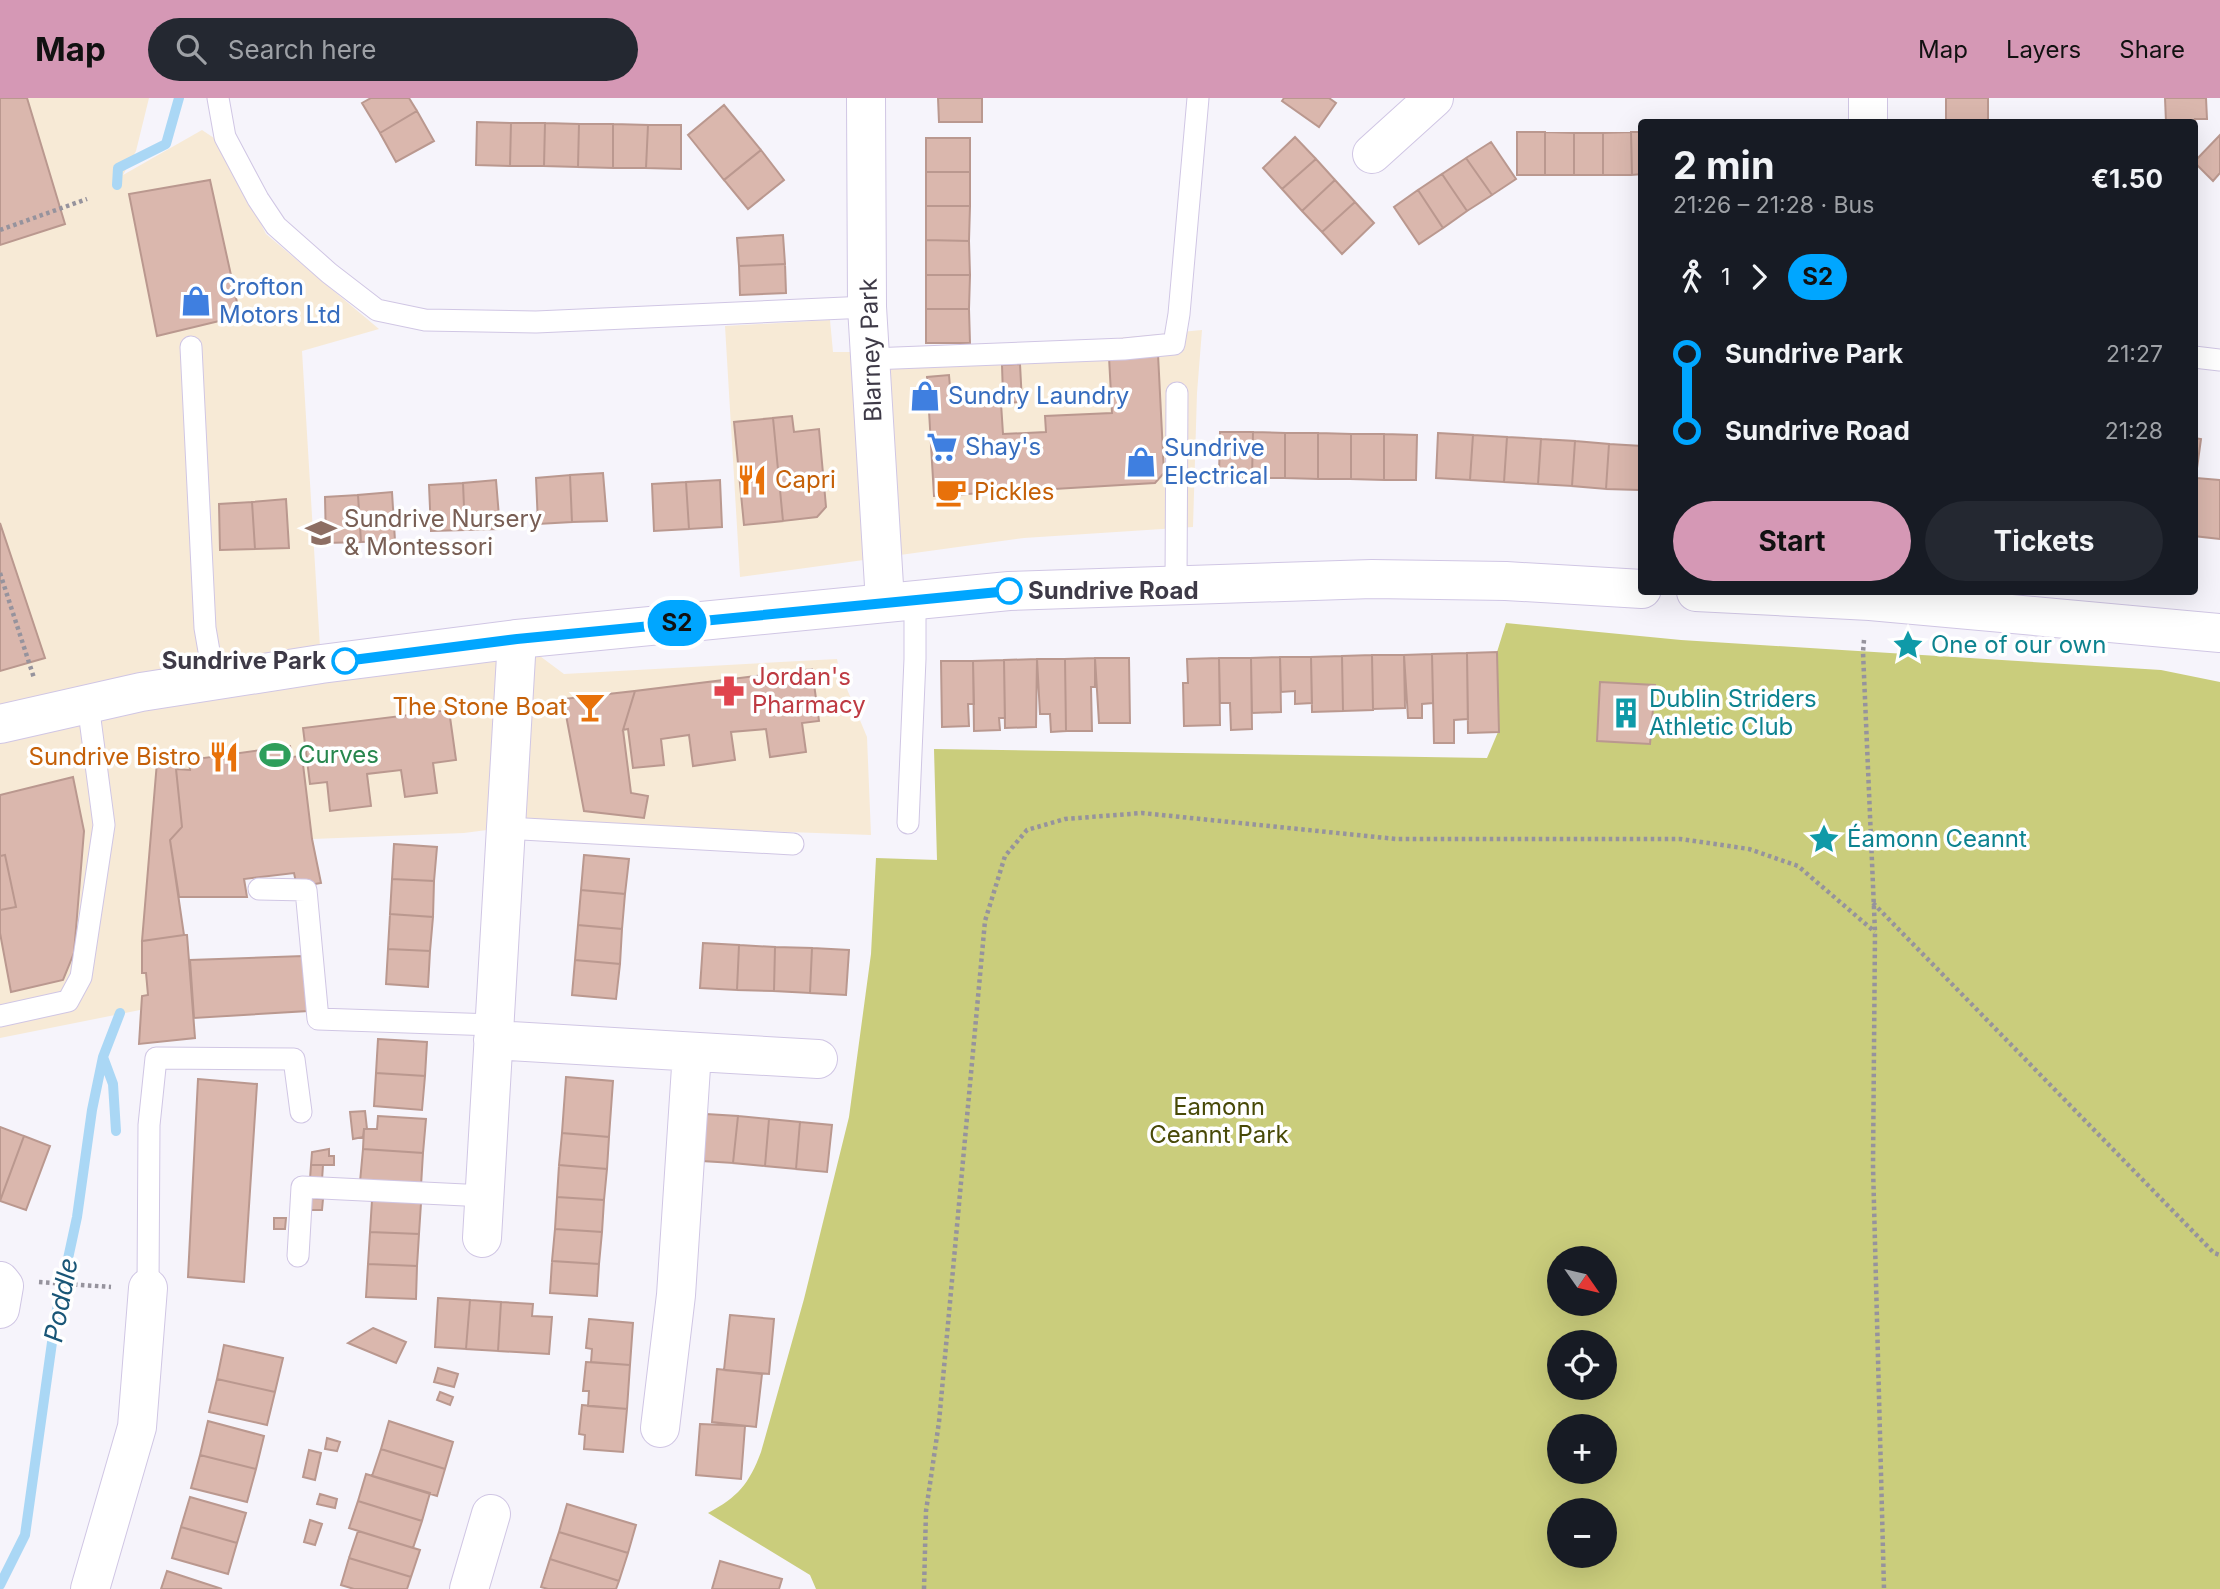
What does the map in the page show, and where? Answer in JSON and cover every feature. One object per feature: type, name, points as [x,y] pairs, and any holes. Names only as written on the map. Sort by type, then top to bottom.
[{"type":"street","name":"Blarney Park","points":[[866,98],[867,307],[870,359],[900,602]]},
{"type":"street","points":[[1372,153],[1434,98]]},
{"type":"street","points":[[1868,98],[1868,119]]},
{"type":"street","points":[[0,724],[141,692],[517,639],[1009,591],[1372,579],[1506,581],[1638,589]]},
{"type":"street","points":[[1826,595],[1870,596],[2220,633]]},
{"type":"street","points":[[482,1238],[517,639]]},
{"type":"street","points":[[494,1032],[692,1052],[818,1059]]},
{"type":"street","points":[[660,1428],[676,1295],[692,1052]]},
{"type":"street","points":[[90,1589],[137,1427],[148,1288]]},
{"type":"street","points":[[469,1589],[491,1514]]},
{"type":"lane","points":[[218,98],[225,137],[258,199],[276,226],[329,273],[377,310],[425,320],[536,322],[867,307]]},
{"type":"lane","points":[[870,359],[1124,349],[1174,344],[1198,98]]},
{"type":"lane","points":[[191,348],[205,628],[214,680]]},
{"type":"lane","points":[[2198,357],[2220,360]]},
{"type":"lane","points":[[1177,393],[1177,584]]},
{"type":"lane","points":[[900,602],[915,659],[908,823]]},
{"type":"lane","points":[[0,1016],[68,1001],[81,977],[104,825],[88,704]]},
{"type":"lane","points":[[506,828],[793,844]]},
{"type":"lane","points":[[259,889],[306,890],[318,1019],[494,1032]]},
{"type":"lane","points":[[148,1288],[149,1125],[156,1059],[294,1059],[301,1112]]},
{"type":"lane","points":[[298,1256],[302,1187],[485,1196]]},
{"type":"path","points":[[0,230],[87,199]]},
{"type":"path","points":[[0,573],[29,663]]},
{"type":"path","points":[[1870,596],[1863,652],[1875,932],[1874,1180],[1884,1589]]},
{"type":"path","points":[[924,1589],[926,1511],[939,1422],[985,920],[1005,856],[1027,830],[1066,819],[1142,813],[1396,839],[1680,839],[1749,849],[1798,866],[1875,932]]},
{"type":"path","points":[[1872,902],[2214,1252],[2220,1255]]},
{"type":"path","points":[[49,1281],[76,1286]]},
{"type":"shaded area","points":[[0,98],[149,98],[136,151],[123,175],[202,130],[220,142],[266,234],[379,329],[302,351],[321,664],[517,639],[564,674],[837,659],[867,737],[871,835],[541,823],[464,833],[313,839],[321,883],[297,887],[294,873],[245,879],[247,897],[179,897],[184,935],[187,935],[195,1038],[139,1044],[140,1010],[0,1038]]},
{"type":"shaded area","points":[[830,320],[833,352],[973,352],[1202,330],[1197,393],[1193,527],[1024,538],[740,577],[725,326]]},
{"type":"green space","name":"Eamonn Ceannt Park","points":[[1506,623],[1681,640],[2161,670],[2220,682],[2220,1589],[816,1589],[810,1575],[708,1513],[735,1495],[757,1463],[804,1299],[849,1117],[871,954],[876,858],[937,860],[934,749],[1487,758],[1498,732],[1497,652]]},
{"type":"building","points":[[0,98],[27,98],[65,224],[0,245]]},
{"type":"building","points":[[371,98],[409,98],[417,111],[380,133],[362,103]]},
{"type":"building","points":[[938,98],[982,98],[982,122],[939,122]]},
{"type":"building","points":[[1284,98],[1329,98],[1336,103],[1319,127],[1282,101]]},
{"type":"building","points":[[1946,98],[1988,98],[1988,119],[1946,119]]},
{"type":"building","points":[[2165,98],[2206,98],[2207,119],[2166,119]]},
{"type":"building","points":[[724,105],[761,150],[724,180],[688,135]]},
{"type":"building","points":[[417,111],[434,141],[396,162],[380,133]]},
{"type":"building","points":[[477,122],[511,123],[510,166],[476,165]]},
{"type":"building","points":[[511,123],[545,123],[544,166],[510,166]]},
{"type":"building","points":[[545,123],[579,124],[578,167],[544,166]]},
{"type":"building","points":[[579,124],[613,124],[613,168],[578,167]]},
{"type":"building","points":[[613,124],[648,125],[646,168],[613,168]]},
{"type":"building","points":[[648,125],[681,125],[681,169],[646,168]]},
{"type":"building","points":[[1517,132],[1545,132],[1545,175],[1517,175]]},
{"type":"building","points":[[1545,132],[1574,133],[1574,175],[1545,175]]},
{"type":"building","points":[[1631,132],[1638,132],[1638,174],[1632,175]]},
{"type":"building","points":[[1631,132],[1632,175],[1603,175],[1603,133]]},
{"type":"building","points":[[1574,133],[1603,133],[1603,175],[1574,175]]},
{"type":"building","points":[[2220,135],[2220,173],[2213,181],[2198,166],[2198,158]]},
{"type":"building","points":[[1295,137],[1316,159],[1282,189],[1263,168]]},
{"type":"building","points":[[926,138],[970,138],[970,172],[926,172]]},
{"type":"building","points":[[1491,142],[1516,179],[1492,195],[1466,158]]},
{"type":"building","points":[[761,150],[784,180],[748,209],[724,180]]},
{"type":"building","points":[[1466,158],[1492,195],[1467,211],[1442,174]]},
{"type":"building","points":[[1316,159],[1335,180],[1302,211],[1282,189]]},
{"type":"building","points":[[926,172],[970,172],[970,206],[926,206]]},
{"type":"building","points":[[1442,174],[1467,211],[1443,228],[1418,190]]},
{"type":"building","points":[[210,180],[240,316],[157,336],[129,194]]},
{"type":"building","points":[[1335,180],[1355,202],[1322,232],[1302,211]]},
{"type":"building","points":[[1418,190],[1443,228],[1419,244],[1394,207]]},
{"type":"building","points":[[1355,202],[1374,223],[1342,254],[1322,232]]},
{"type":"building","points":[[926,206],[970,206],[969,241],[926,240]]},
{"type":"building","points":[[783,235],[785,264],[739,266],[737,238]]},
{"type":"building","points":[[926,240],[969,241],[970,275],[926,275]]},
{"type":"building","points":[[785,264],[786,293],[740,295],[739,266]]},
{"type":"building","points":[[926,275],[970,275],[969,309],[926,309]]},
{"type":"building","points":[[926,309],[969,309],[970,343],[926,343]]},
{"type":"building","points":[[1158,354],[1164,473],[1155,483],[934,496],[927,377],[949,375],[951,399],[1003,396],[1002,365],[1020,364],[1022,402],[1001,403],[1003,434],[1046,432],[1045,416],[1112,413],[1109,357]]},
{"type":"building","points":[[792,416],[794,432],[819,429],[826,507],[817,517],[783,521],[773,418]]},
{"type":"building","points":[[773,418],[783,521],[744,525],[734,422]]},
{"type":"building","points":[[1220,432],[1253,432],[1252,478],[1219,477]]},
{"type":"building","points":[[1253,432],[1285,433],[1285,478],[1252,478]]},
{"type":"building","points":[[1285,433],[1318,433],[1318,479],[1285,478]]},
{"type":"building","points":[[1318,433],[1351,434],[1351,479],[1318,479]]},
{"type":"building","points":[[1438,433],[1473,435],[1470,480],[1436,478]]},
{"type":"building","points":[[1351,434],[1384,434],[1384,480],[1351,479]]},
{"type":"building","points":[[1384,434],[1417,435],[1416,480],[1384,480]]},
{"type":"building","points":[[1473,435],[1507,437],[1504,482],[1470,480]]},
{"type":"building","points":[[1507,437],[1541,439],[1538,484],[1504,482]]},
{"type":"building","points":[[1541,439],[1575,441],[1572,486],[1538,484]]},
{"type":"building","points":[[2198,439],[2201,439],[2198,461]]},
{"type":"building","points":[[1575,441],[1609,444],[1606,489],[1572,486]]},
{"type":"building","points":[[1609,444],[1638,446],[1638,490],[1606,489]]},
{"type":"building","points":[[603,473],[607,521],[572,522],[570,475]]},
{"type":"building","points":[[570,475],[572,522],[538,524],[536,478]]},
{"type":"building","points":[[2198,478],[2220,480],[2220,539],[2198,536]]},
{"type":"building","points":[[496,480],[500,529],[465,530],[463,483]]},
{"type":"building","points":[[720,480],[722,527],[689,529],[686,482]]},
{"type":"building","points":[[686,482],[689,529],[654,531],[652,484]]},
{"type":"building","points":[[463,483],[465,530],[431,531],[429,485]]},
{"type":"building","points":[[392,492],[395,541],[361,542],[358,495]]},
{"type":"building","points":[[358,495],[361,542],[326,543],[325,497]]},
{"type":"building","points":[[286,499],[289,548],[255,549],[252,502]]},
{"type":"building","points":[[252,502],[255,549],[220,550],[219,504]]},
{"type":"building","points":[[0,523],[45,658],[0,671]]},
{"type":"building","points":[[1497,652],[1499,732],[1468,733],[1467,653]]},
{"type":"building","points":[[1467,653],[1468,719],[1454,720],[1454,743],[1434,743],[1432,654]]},
{"type":"building","points":[[1432,654],[1433,703],[1422,704],[1422,718],[1408,718],[1404,655]]},
{"type":"building","points":[[1372,655],[1404,655],[1405,708],[1373,709]]},
{"type":"building","points":[[1372,655],[1373,710],[1343,711],[1342,656]]},
{"type":"building","points":[[1342,656],[1343,711],[1312,712],[1311,657]]},
{"type":"building","points":[[1280,657],[1281,712],[1252,713],[1251,658]]},
{"type":"building","points":[[1280,657],[1311,657],[1312,703],[1295,704],[1295,691],[1281,692]]},
{"type":"building","points":[[1095,658],[1129,658],[1130,723],[1099,723]]},
{"type":"building","points":[[1095,658],[1095,687],[1091,687],[1092,731],[1066,731],[1065,659]]},
{"type":"building","points":[[1219,658],[1251,658],[1252,729],[1231,730],[1230,703],[1220,703]]},
{"type":"building","points":[[1219,658],[1220,725],[1184,726],[1183,683],[1188,683],[1187,659]]},
{"type":"building","points":[[1037,659],[1065,659],[1066,731],[1051,732],[1050,714],[1040,714]]},
{"type":"building","points":[[1037,659],[1036,727],[1005,728],[1004,660]]},
{"type":"building","points":[[1004,660],[1005,718],[999,718],[1000,730],[974,731],[973,661]]},
{"type":"building","points":[[941,661],[973,661],[974,704],[968,704],[969,726],[942,727]]},
{"type":"building","points":[[812,669],[819,721],[802,723],[806,752],[770,757],[766,729],[731,732],[735,760],[693,766],[689,735],[661,739],[664,765],[633,768],[628,729],[623,730],[635,691]]},
{"type":"building","name":"Dublin Striders Athletic Club","points":[[1600,682],[1655,685],[1650,744],[1597,741]]},
{"type":"building","points":[[635,691],[623,730],[631,793],[648,796],[644,818],[584,811],[563,699]]},
{"type":"building","points":[[449,710],[456,760],[433,763],[437,793],[405,797],[401,770],[367,774],[371,806],[330,811],[327,782],[310,784],[303,728]]},
{"type":"building","points":[[290,746],[292,757],[302,756],[312,839],[321,883],[297,887],[294,873],[244,879],[247,897],[179,897],[170,840],[182,827],[176,769],[190,770],[189,760]]},
{"type":"building","points":[[175,759],[182,827],[170,840],[184,935],[142,941],[157,762]]},
{"type":"building","points":[[73,777],[84,831],[74,953],[63,980],[11,992],[0,933],[0,910],[16,907],[5,855],[0,856],[0,795]]},
{"type":"building","points":[[394,844],[437,847],[434,881],[392,879]]},
{"type":"building","points":[[5,855],[16,907],[0,910],[0,856]]},
{"type":"building","points":[[584,855],[629,859],[625,894],[581,890]]},
{"type":"building","points":[[392,879],[434,881],[433,917],[390,914]]},
{"type":"building","points":[[581,890],[625,894],[622,929],[578,925]]},
{"type":"building","points":[[390,914],[433,917],[430,951],[388,949]]},
{"type":"building","points":[[578,925],[622,929],[620,964],[575,960]]},
{"type":"building","points":[[187,935],[195,1038],[139,1044],[142,996],[148,995],[146,973],[142,973],[142,941]]},
{"type":"building","points":[[703,943],[739,945],[737,990],[700,988]]},
{"type":"building","points":[[739,945],[775,947],[774,991],[737,990]]},
{"type":"building","points":[[775,947],[812,948],[810,993],[774,991]]},
{"type":"building","points":[[812,948],[849,950],[846,995],[810,993]]},
{"type":"building","points":[[388,949],[430,951],[428,987],[386,984]]},
{"type":"building","points":[[303,956],[308,1011],[194,1018],[190,960]]},
{"type":"building","points":[[575,960],[620,964],[616,999],[572,995]]},
{"type":"building","points":[[378,1039],[427,1042],[425,1076],[376,1073]]},
{"type":"building","points":[[376,1073],[425,1076],[422,1110],[374,1106]]},
{"type":"building","points":[[566,1077],[613,1081],[609,1137],[562,1133]]},
{"type":"building","points":[[198,1079],[257,1084],[244,1282],[188,1277]]},
{"type":"building","points":[[365,1111],[367,1129],[364,1129],[363,1137],[353,1139],[350,1112]]},
{"type":"building","points":[[706,1114],[738,1116],[733,1163],[702,1161]]},
{"type":"building","points":[[378,1116],[426,1119],[423,1153],[363,1149],[364,1129],[377,1129]]},
{"type":"building","points":[[738,1116],[769,1119],[765,1166],[733,1163]]},
{"type":"building","points":[[769,1119],[800,1122],[796,1169],[765,1166]]},
{"type":"building","points":[[800,1122],[832,1125],[827,1172],[796,1169]]},
{"type":"building","points":[[0,1127],[24,1136],[0,1201]]},
{"type":"building","points":[[562,1133],[609,1137],[607,1169],[559,1165]]},
{"type":"building","points":[[24,1136],[50,1146],[26,1210],[0,1201]]},
{"type":"building","points":[[329,1149],[329,1156],[334,1156],[334,1165],[311,1165],[312,1152]]},
{"type":"building","points":[[363,1149],[423,1153],[421,1186],[360,1182]]},
{"type":"building","points":[[311,1165],[323,1165],[322,1180],[310,1179]]},
{"type":"building","points":[[559,1165],[607,1169],[604,1200],[557,1197]]},
{"type":"building","points":[[557,1197],[604,1200],[602,1232],[555,1229]]},
{"type":"building","points":[[311,1198],[323,1199],[322,1210],[311,1210]]},
{"type":"building","points":[[372,1200],[421,1203],[419,1234],[370,1232]]},
{"type":"building","points":[[274,1218],[286,1218],[285,1229],[274,1229]]},
{"type":"building","points":[[555,1229],[602,1232],[599,1264],[552,1261]]},
{"type":"building","points":[[370,1232],[419,1234],[417,1266],[368,1264]]},
{"type":"building","points":[[552,1261],[599,1264],[597,1296],[550,1293]]},
{"type":"building","points":[[368,1264],[417,1266],[416,1299],[366,1297]]},
{"type":"building","points":[[438,1298],[470,1300],[466,1349],[435,1347]]},
{"type":"building","points":[[470,1300],[501,1302],[498,1351],[466,1349]]},
{"type":"building","points":[[501,1302],[533,1304],[532,1316],[552,1317],[549,1354],[498,1351]]},
{"type":"building","points":[[730,1315],[774,1319],[769,1374],[724,1370]]},
{"type":"building","points":[[589,1319],[633,1323],[630,1365],[591,1362],[592,1349],[586,1348]]},
{"type":"building","points":[[373,1328],[406,1342],[396,1363],[348,1343]]},
{"type":"building","points":[[224,1345],[283,1358],[275,1392],[217,1379]]},
{"type":"building","points":[[586,1362],[630,1365],[627,1409],[588,1406],[589,1391],[583,1391]]},
{"type":"building","points":[[438,1368],[458,1374],[454,1387],[434,1382]]},
{"type":"building","points":[[717,1369],[762,1374],[756,1427],[712,1422]]},
{"type":"building","points":[[217,1379],[275,1392],[267,1425],[209,1412]]},
{"type":"building","points":[[440,1392],[453,1397],[450,1405],[437,1400]]},
{"type":"building","points":[[582,1405],[627,1409],[623,1452],[584,1449],[585,1435],[579,1434]]},
{"type":"building","points":[[208,1421],[264,1436],[256,1469],[200,1455]]},
{"type":"building","points":[[389,1421],[453,1442],[445,1469],[381,1449]]},
{"type":"building","points":[[700,1424],[745,1426],[741,1479],[696,1475]]},
{"type":"building","points":[[327,1438],[340,1442],[337,1451],[325,1449]]},
{"type":"building","points":[[381,1449],[445,1469],[437,1496],[372,1476]]},
{"type":"building","points":[[309,1450],[321,1453],[315,1480],[303,1477]]},
{"type":"building","points":[[200,1455],[256,1469],[247,1502],[191,1488]]},
{"type":"building","points":[[366,1474],[430,1493],[422,1521],[358,1501]]},
{"type":"building","points":[[320,1494],[337,1499],[335,1508],[317,1504]]},
{"type":"building","points":[[190,1497],[246,1513],[237,1543],[181,1527]]},
{"type":"building","points":[[358,1501],[422,1521],[413,1548],[349,1528]]},
{"type":"building","points":[[567,1504],[636,1525],[628,1553],[559,1532]]},
{"type":"building","points":[[310,1520],[322,1524],[315,1545],[304,1542]]},
{"type":"building","points":[[181,1527],[237,1543],[228,1574],[172,1558]]},
{"type":"building","points":[[358,1531],[420,1550],[411,1577],[349,1558]]},
{"type":"building","points":[[559,1532],[628,1553],[619,1581],[550,1559]]},
{"type":"building","points":[[349,1558],[411,1577],[407,1589],[354,1589],[341,1585]]},
{"type":"building","points":[[550,1559],[619,1581],[616,1589],[541,1587]]},
{"type":"building","points":[[720,1561],[782,1579],[779,1589],[712,1589]]},
{"type":"building","points":[[167,1571],[222,1589],[161,1589]]},
{"type":"waterway","name":"Poddle","points":[[117,185],[118,168],[166,144],[179,98]]},
{"type":"waterway","name":"Poddle","points":[[0,1585],[25,1535],[56,1314],[77,1217],[92,1110],[103,1057],[120,1013]]},
{"type":"waterway","points":[[103,1057],[113,1084],[116,1131]]},
{"type":"bus line","name":"S2","points":[[345,661],[517,639],[1009,591]]},
{"type":"place","name":"Crofton Motors Ltd","points":[[196,301]]},
{"type":"place","name":"Sundry Laundry","points":[[925,396]]},
{"type":"place","name":"Shay's","points":[[942,447]]},
{"type":"place","name":"Sundrive Electrical","points":[[1141,462]]},
{"type":"place","name":"Capri","points":[[752,480]]},
{"type":"place","name":"Pickles","points":[[951,492]]},
{"type":"place","name":"Sundrive Nursery & Montessori","points":[[321,533]]},
{"type":"place","name":"Sundrive Road","points":[[1009,591]]},
{"type":"place","name":"One of our own","points":[[1908,645]]},
{"type":"place","name":"Sundrive Park","points":[[345,661]]},
{"type":"place","name":"Jordan's Pharmacy","points":[[729,691]]},
{"type":"place","name":"The Stone Boat","points":[[590,707]]},
{"type":"place","name":"Dublin Striders Athletic Club","points":[[1626,713]]},
{"type":"place","name":"Curves","points":[[275,755]]},
{"type":"place","name":"Sundrive Bistro","points":[[224,757]]},
{"type":"place","name":"Éamonn Ceannt","points":[[1824,839]]}]
